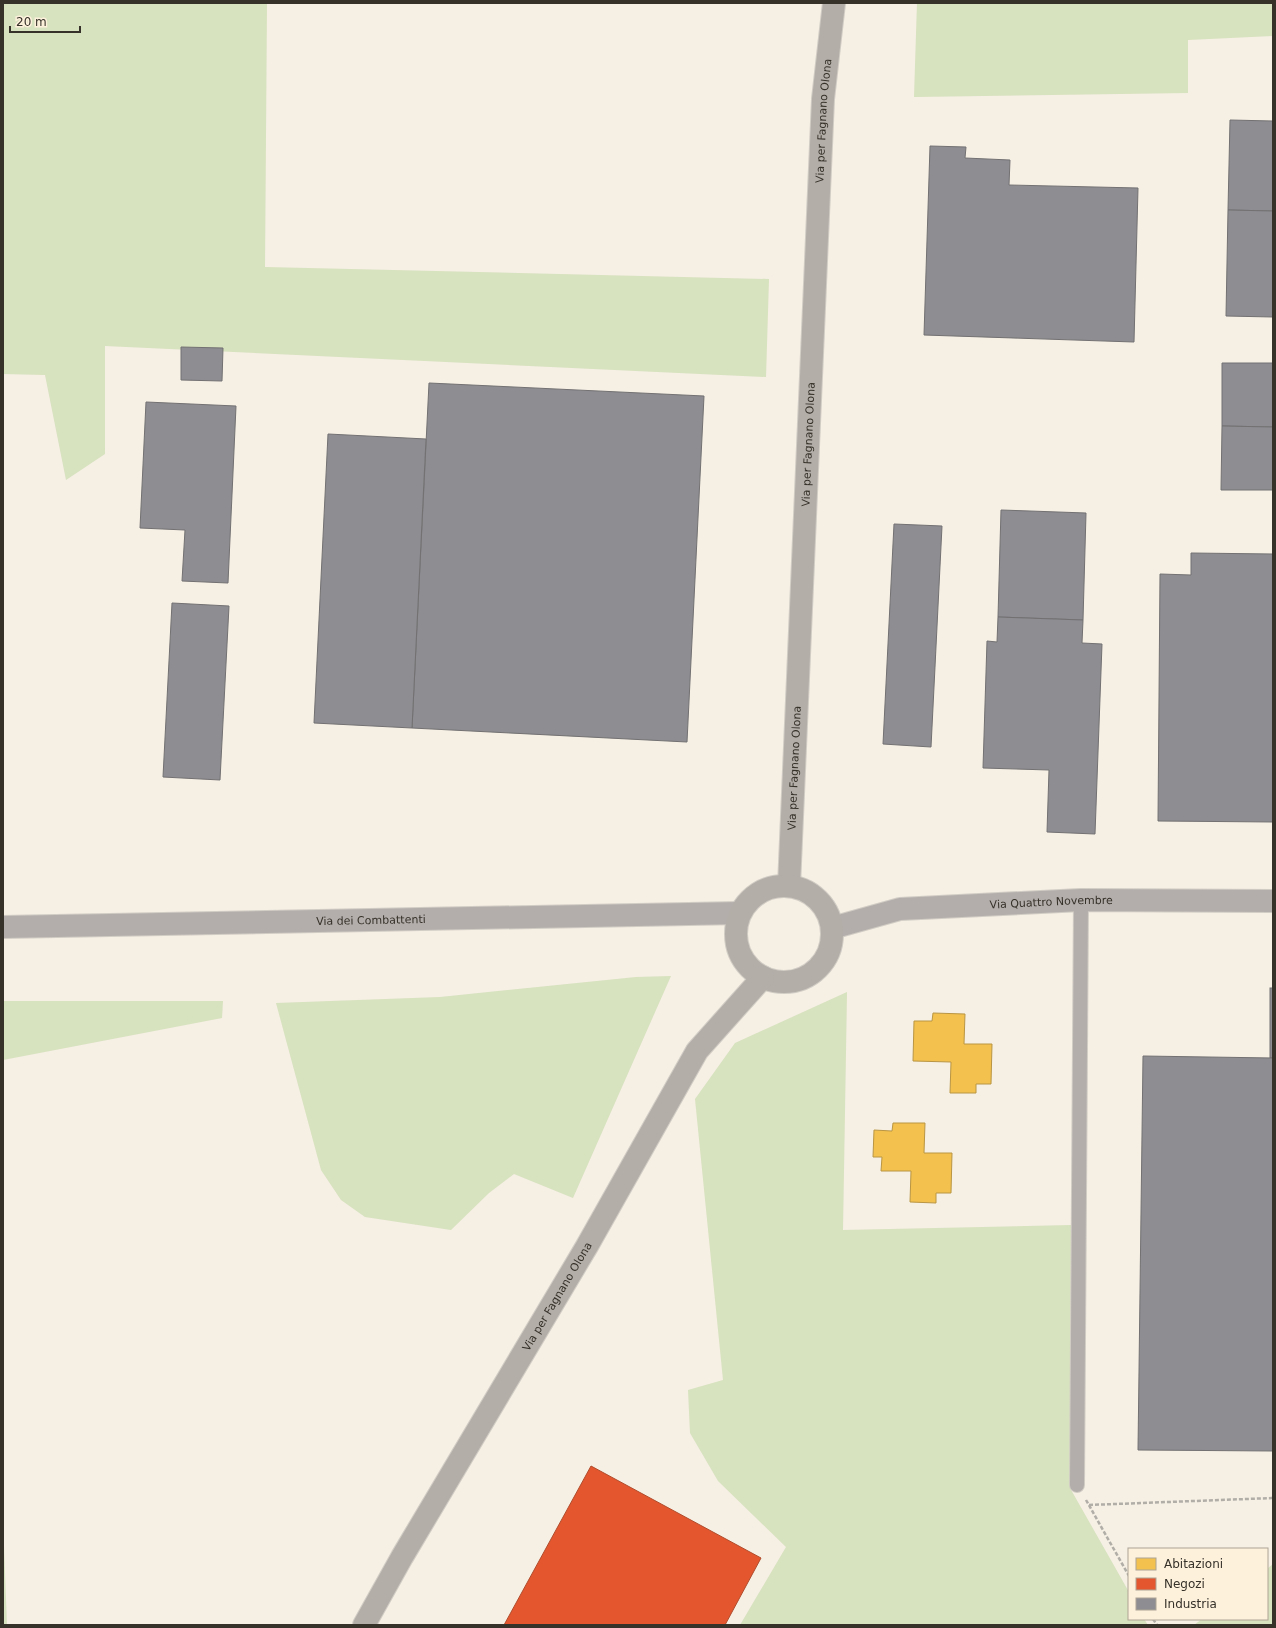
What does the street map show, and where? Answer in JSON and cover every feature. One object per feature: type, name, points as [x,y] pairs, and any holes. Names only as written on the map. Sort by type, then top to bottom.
[{"type":"main road","name":"Via per Fagnano Olona","points":[[789,886],[823,99],[834,3]]},
{"type":"main road","points":[[774,886],[789,886],[805,890],[818,899],[827,913],[832,928],[831,942],[826,956],[818,968],[806,977],[792,981],[777,981],[763,978],[751,969],[741,957],[736,943],[736,928],[740,913],[748,901],[760,892],[774,886]]},
{"type":"main road","name":"Via per Fagnano Olona","points":[[364,1625],[402,1557],[587,1246],[697,1051],[763,978]]},
{"type":"street","name":"Via Quattro Novembre","points":[[832,928],[900,910],[1082,900],[1273,900]]},
{"type":"street","name":"Via dei Combattenti","points":[[3,927],[740,913]]},
{"type":"lane","points":[[1077,1485],[1082,900]]},
{"type":"path","points":[[1077,1485],[1128,1574]]},
{"type":"path","points":[[1089,1505],[1273,1498]]},
{"type":"green space","points":[[3,3],[267,3],[265,267],[769,279],[766,377],[105,346],[105,454],[66,480],[45,375],[3,374]]},
{"type":"green space","points":[[917,3],[1273,3],[1273,36],[1188,40],[1188,93],[914,97]]},
{"type":"green space","points":[[671,976],[573,1198],[514,1174],[489,1193],[451,1230],[365,1217],[341,1200],[321,1170],[276,1003],[440,997],[636,977]]},
{"type":"green space","points":[[847,992],[843,1230],[1071,1225],[1070,1488],[1128,1590],[1128,1620],[1145,1620],[1148,1625],[740,1625],[786,1547],[718,1481],[690,1433],[688,1390],[723,1380],[695,1099],[735,1043]]},
{"type":"green space","points":[[3,1001],[223,1001],[222,1018],[3,1060]]},
{"type":"green space","points":[[3,1520],[7,1625],[3,1625]]},
{"type":"green space","points":[[1273,1564],[1273,1625],[1194,1625],[1201,1620],[1268,1620],[1268,1568]]},
{"type":"building: Abitazioni","points":[[933,1013],[965,1014],[964,1044],[992,1044],[991,1084],[976,1084],[976,1093],[950,1093],[951,1062],[913,1061],[914,1021],[932,1021]]},
{"type":"building: Abitazioni","points":[[893,1123],[925,1123],[924,1153],[952,1153],[951,1193],[936,1193],[936,1203],[910,1202],[911,1171],[881,1171],[882,1157],[873,1157],[874,1130],[892,1131]]},
{"type":"building: Negozi","points":[[591,1466],[761,1558],[725,1625],[504,1625]]},
{"type":"building: Industria","points":[[1230,120],[1273,121],[1273,211],[1228,210]]},
{"type":"building: Industria","points":[[930,146],[966,147],[965,158],[1010,160],[1009,185],[1138,188],[1134,342],[924,335]]},
{"type":"building: Industria","points":[[1228,210],[1273,211],[1273,317],[1226,316]]},
{"type":"building: Industria","points":[[181,347],[223,348],[222,381],[181,380]]},
{"type":"building: Industria","points":[[1222,363],[1273,363],[1273,427],[1222,426]]},
{"type":"building: Industria","points":[[429,383],[704,396],[687,742],[412,728]]},
{"type":"building: Industria","points":[[146,402],[236,406],[228,583],[182,581],[185,530],[140,528]]},
{"type":"building: Industria","points":[[1222,426],[1273,427],[1273,490],[1221,490]]},
{"type":"building: Industria","points":[[328,434],[426,439],[412,728],[314,723]]},
{"type":"building: Industria","points":[[1001,510],[1086,513],[1083,620],[998,617]]},
{"type":"building: Industria","points":[[894,524],[942,526],[931,747],[883,744]]},
{"type":"building: Industria","points":[[1191,553],[1273,554],[1273,822],[1158,821],[1160,574],[1191,575]]},
{"type":"building: Industria","points":[[172,603],[229,606],[220,780],[163,777]]},
{"type":"building: Industria","points":[[998,617],[1083,620],[1082,643],[1102,644],[1095,834],[1047,832],[1049,770],[983,768],[987,641],[997,642]]},
{"type":"building: Industria","points":[[1270,988],[1273,988],[1273,1058],[1270,1058]]},
{"type":"building: Industria","points":[[1143,1056],[1273,1058],[1273,1451],[1138,1450]]}]
